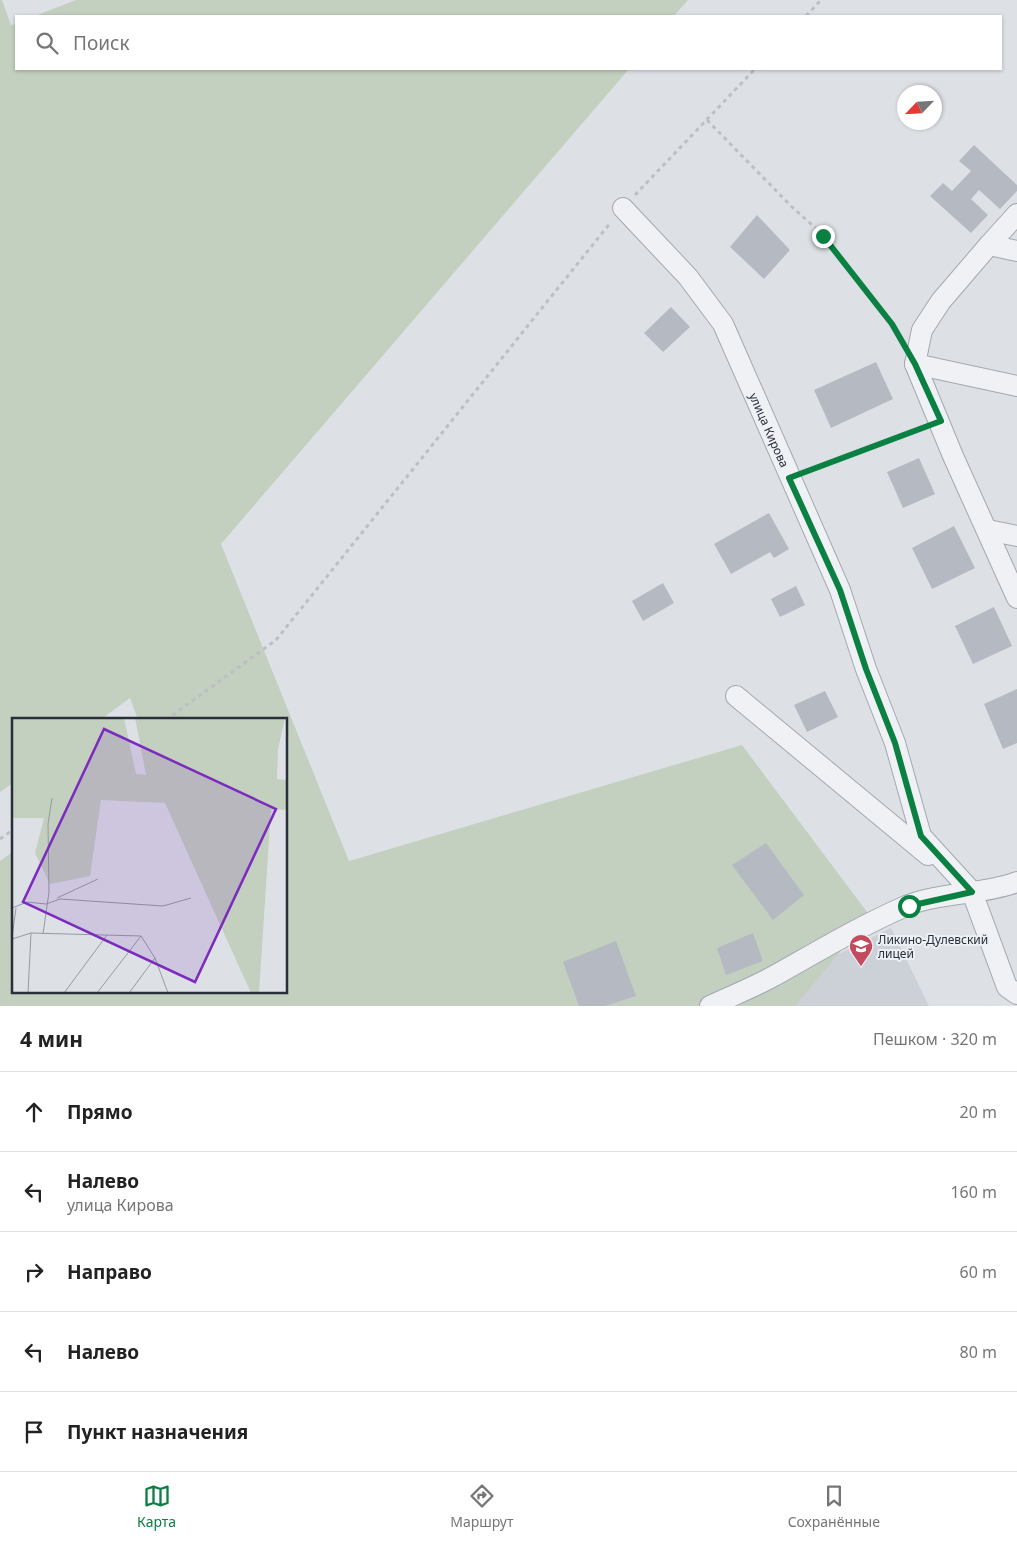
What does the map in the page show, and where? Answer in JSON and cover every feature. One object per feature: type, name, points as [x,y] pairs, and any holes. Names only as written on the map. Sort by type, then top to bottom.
[{"type":"street","name":"улица Кирова","points":[[623,208],[688,277],[723,324],[789,478],[840,590],[866,669],[895,743],[921,836],[972,892]]},
{"type":"street","points":[[1017,214],[941,301],[922,330],[915,364],[941,421],[953,456],[988,530],[1017,598]]},
{"type":"street","points":[[989,245],[1017,251]]},
{"type":"street","points":[[915,364],[1017,386]]},
{"type":"street","points":[[988,530],[1017,536]]},
{"type":"street","points":[[736,696],[972,892],[1008,987],[1017,994]]},
{"type":"street","points":[[710,1006],[771,977],[840,936],[909,906],[972,892],[996,890],[1017,882]]},
{"type":"path","points":[[807,15],[821,0]]},
{"type":"path","points":[[169,718],[276,640],[623,208],[754,70]]},
{"type":"path","points":[[706,120],[791,206],[821,233],[892,324],[915,364]]},
{"type":"path","points":[[789,478],[941,421]]},
{"type":"path","points":[[0,839],[12,830]]},
{"type":"shaded area","name":"Ликино-Дулевский лицей","points":[[891,928],[929,1006],[733,1006]]},
{"type":"green space","points":[[0,0],[2,0],[11,25],[15,24],[15,70],[628,70],[221,544],[349,861],[742,745],[870,916],[795,1006],[0,1006],[0,861],[12,852],[12,994],[288,994],[288,718],[137,718],[130,698],[103,718],[12,718],[12,783],[0,792]]},
{"type":"green space","points":[[76,0],[688,0],[675,15],[38,15]]},
{"type":"building","points":[[974,145],[1017,185],[1017,191],[1000,209],[979,190],[971,199],[988,215],[971,233],[930,196],[943,183],[952,191],[971,171],[959,161]]},
{"type":"building","points":[[757,215],[790,250],[764,279],[730,247]]},
{"type":"building","points":[[671,307],[690,327],[663,352],[644,333]]},
{"type":"building","points":[[876,362],[893,399],[831,428],[814,390]]},
{"type":"building","points":[[919,458],[935,494],[903,508],[887,472]]},
{"type":"building","points":[[769,513],[789,549],[774,558],[770,552],[731,574],[714,544]]},
{"type":"building","points":[[954,526],[975,568],[932,589],[912,548]]},
{"type":"building","points":[[663,583],[674,603],[643,621],[632,601]]},
{"type":"building","points":[[796,586],[805,605],[780,617],[771,599]]},
{"type":"building","points":[[994,607],[1012,646],[973,664],[955,626]]},
{"type":"building","points":[[1017,689],[1017,743],[1003,749],[984,704]]},
{"type":"building","points":[[825,691],[838,717],[807,732],[794,705]]},
{"type":"building","points":[[766,843],[804,895],[773,920],[732,865]]},
{"type":"building","points":[[753,933],[763,961],[726,975],[717,948]]},
{"type":"building","points":[[616,941],[636,996],[605,1006],[579,1006],[563,962]]},
{"type":"place","name":"Ликино-Дулевский лицей","points":[[861,967]]},
{"type":"route","points":[[823,236],[892,324],[915,364],[941,421],[789,478],[840,590],[866,669],[895,743],[921,836],[972,892],[909,906]]}]
